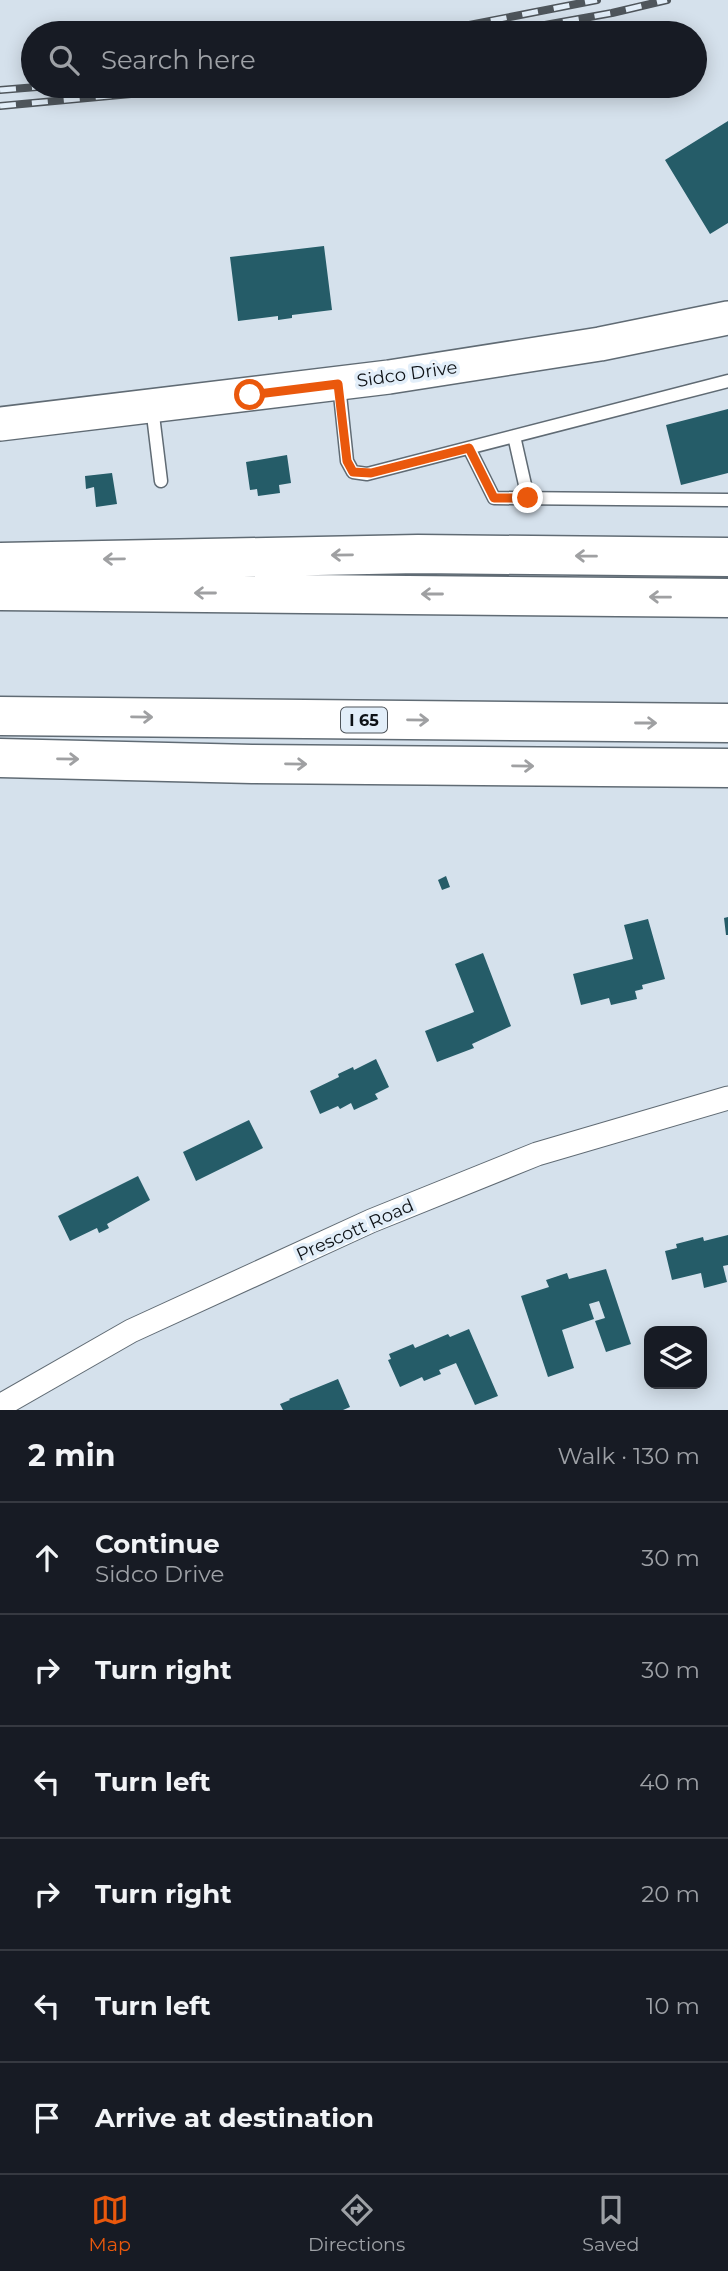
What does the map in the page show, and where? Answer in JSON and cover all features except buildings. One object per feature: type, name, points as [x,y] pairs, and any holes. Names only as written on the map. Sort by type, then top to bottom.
[{"type":"highway","points":[[0,562],[418,554],[728,557]]},
{"type":"highway","points":[[0,591],[728,598]]},
{"type":"highway","name":"I 65","points":[[0,716],[728,723]]},
{"type":"highway","points":[[0,758],[252,764],[728,768]]},
{"type":"main road","name":"Sidco Drive","points":[[0,424],[338,384],[516,359],[728,318]]},
{"type":"street","name":"Prescott Road","points":[[0,1406],[131,1331],[370,1221],[537,1154],[728,1098]]},
{"type":"lane","points":[[338,384],[347,461],[353,472],[371,473],[728,381]]},
{"type":"lane","points":[[152,407],[161,481]]},
{"type":"lane","points":[[514,436],[528,498]]},
{"type":"lane","points":[[469,448],[494,498],[728,500]]},
{"type":"railway","points":[[489,21],[597,0]]},
{"type":"railway","points":[[567,21],[667,0]]},
{"type":"railway","points":[[0,90],[21,88]]},
{"type":"railway","points":[[0,106],[87,98]]},
{"type":"route","points":[[250,395],[338,384],[347,461],[353,472],[371,473],[469,448],[494,498],[528,498]]}]
